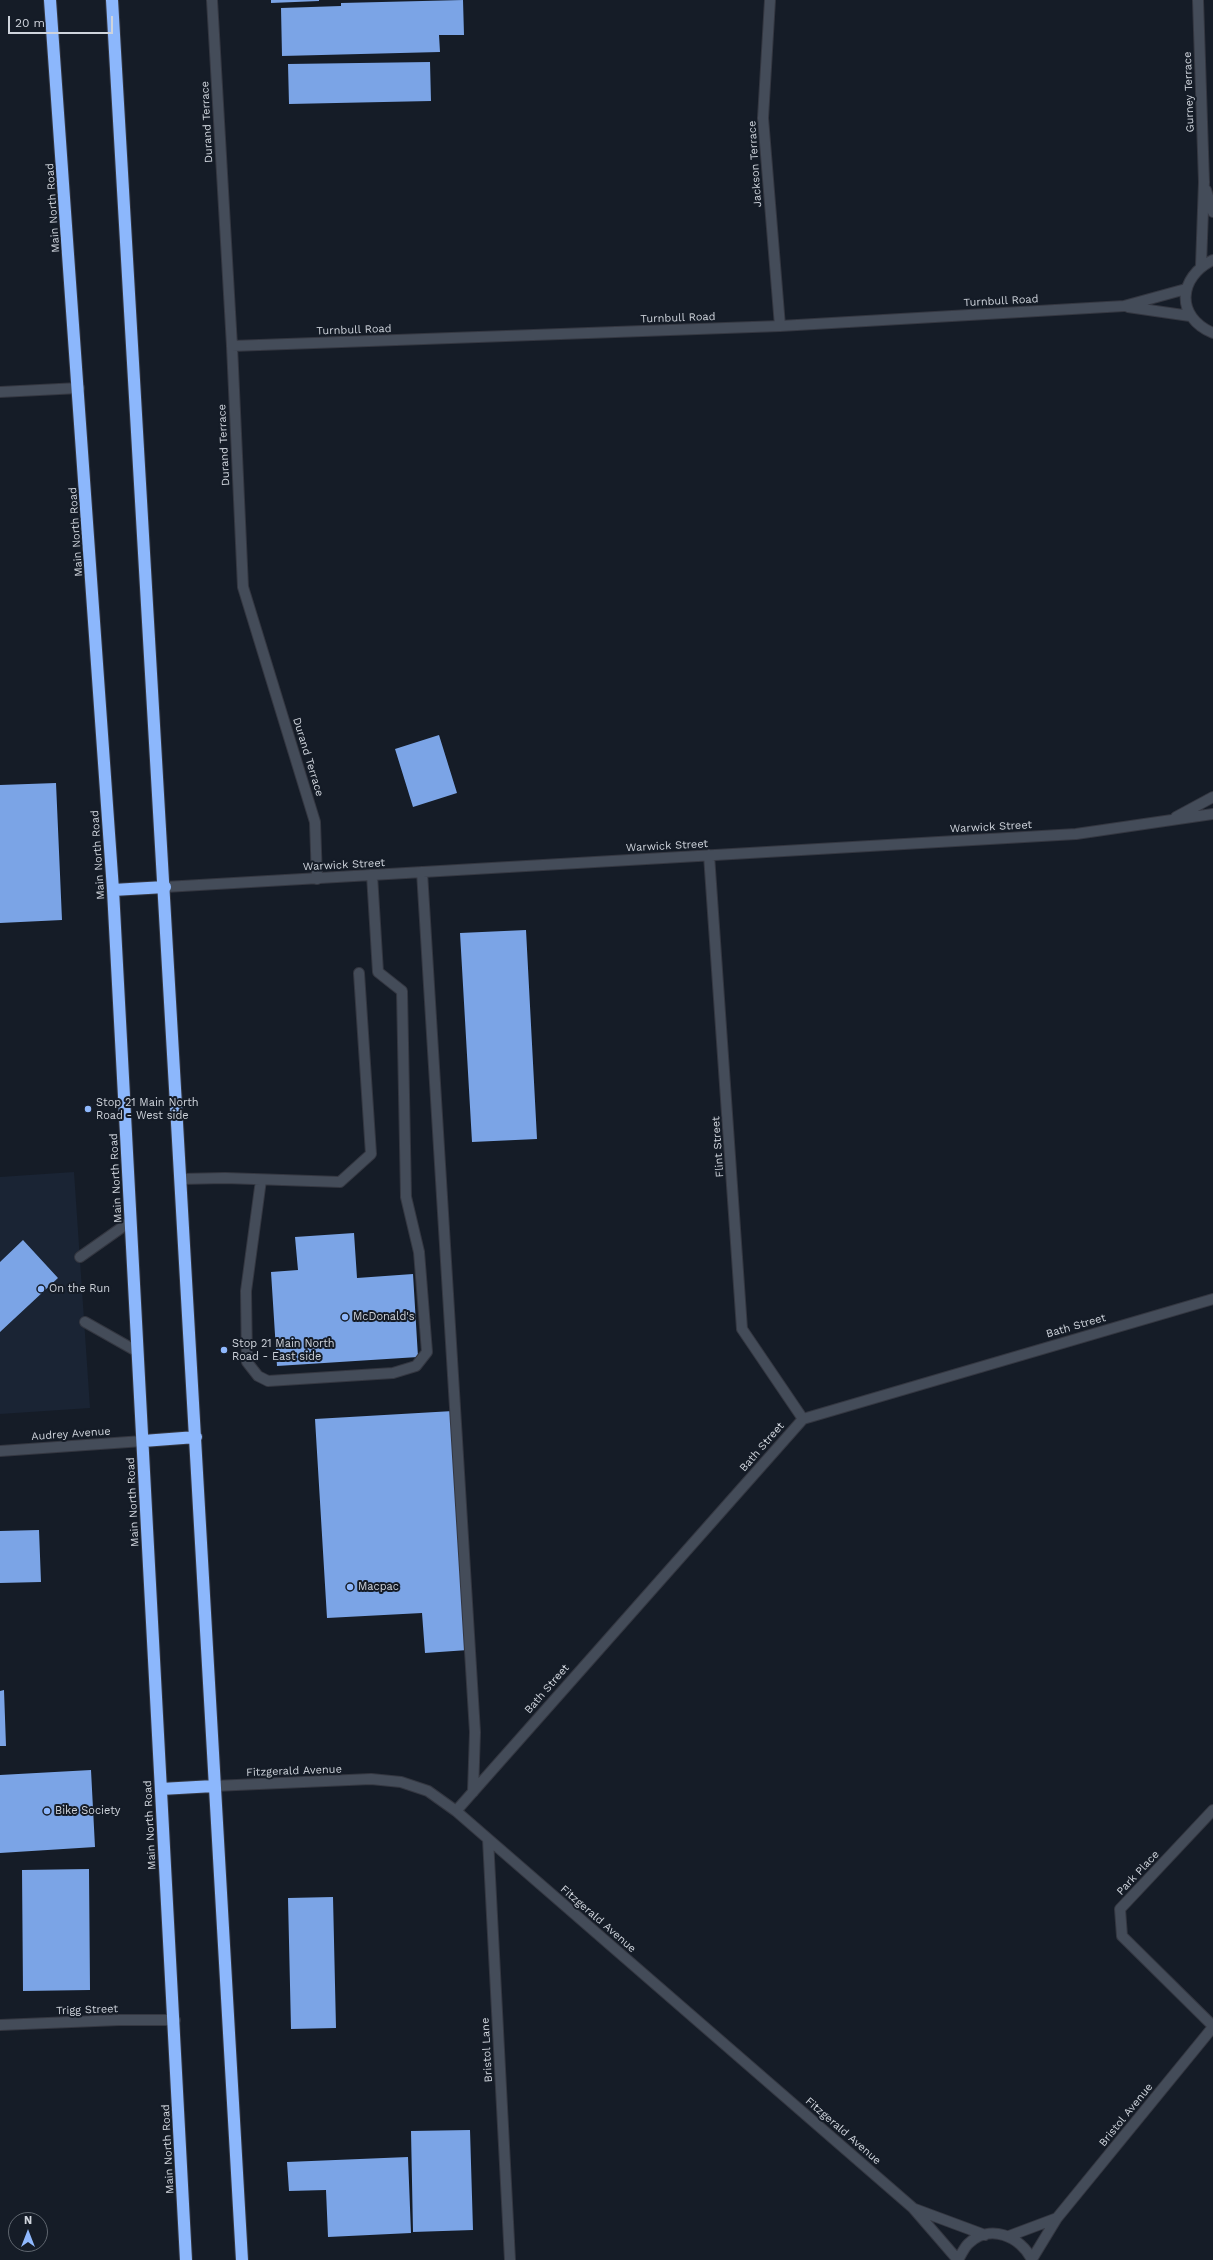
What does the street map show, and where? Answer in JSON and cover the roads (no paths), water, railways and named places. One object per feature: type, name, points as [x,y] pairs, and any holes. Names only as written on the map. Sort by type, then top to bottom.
[{"type":"highway","name":"Main North Road","points":[[50,0],[114,890],[161,1789],[175,2020],[186,2260]]},
{"type":"highway","points":[[112,0],[165,887],[214,1786],[242,2260]]},
{"type":"highway","points":[[114,890],[165,887]]},
{"type":"highway","points":[[143,1441],[196,1437]]},
{"type":"highway","points":[[161,1789],[214,1786]]},
{"type":"street","name":"Durand Terrace","points":[[212,0],[232,346],[243,587],[315,822],[317,879]]},
{"type":"street","name":"Jackson Terrace","points":[[770,0],[763,118],[780,326]]},
{"type":"street","name":"Gurney Terrace","points":[[1198,0],[1204,182],[1200,266]]},
{"type":"street","name":"Gurney Terrace","points":[[1204,182],[1213,212]]},
{"type":"street","points":[[1213,260],[1200,266],[1191,276],[1186,289],[1186,303],[1190,316],[1200,327],[1213,334]]},
{"type":"street","name":"Turnbull Road","points":[[1124,306],[1186,289]]},
{"type":"street","name":"Turnbull Road","points":[[232,346],[780,326],[1124,306],[1190,316]]},
{"type":"street","points":[[0,392],[79,388]]},
{"type":"street","name":"Warwick Street","points":[[1170,820],[1213,797]]},
{"type":"street","name":"Warwick Street","points":[[165,887],[1076,834],[1213,814]]},
{"type":"street","name":"Flint Street","points":[[709,855],[742,1329],[803,1419]]},
{"type":"street","points":[[422,872],[475,1732],[473,1792]]},
{"type":"street","points":[[261,1180],[246,1291],[248,1362],[258,1376],[268,1382],[392,1373],[416,1366],[427,1352],[419,1252],[406,1197],[402,991],[378,972],[372,875]]},
{"type":"street","points":[[180,1179],[226,1178],[340,1182],[372,1154],[358,973]]},
{"type":"street","points":[[80,1257],[131,1221]]},
{"type":"street","name":"Bath Street","points":[[456,1811],[803,1419],[1213,1299]]},
{"type":"street","points":[[85,1322],[138,1352]]},
{"type":"street","name":"Audrey Avenue","points":[[0,1451],[143,1441]]},
{"type":"street","name":"Fitzgerald Avenue","points":[[214,1786],[372,1779],[401,1782],[428,1791],[456,1811],[913,2208],[958,2260]]},
{"type":"street","name":"Park Place","points":[[1213,1810],[1120,1909],[1122,1936],[1213,2027]]},
{"type":"street","name":"Bristol Lane","points":[[488,1839],[510,2260]]},
{"type":"street","name":"Trigg Street","points":[[0,2025],[119,2020],[175,2020]]},
{"type":"street","name":"Bristol Avenue","points":[[1032,2260],[1057,2218],[1213,2027]]},
{"type":"street","name":"Fitzgerald Avenue","points":[[913,2208],[985,2235]]},
{"type":"street","points":[[1009,2236],[1057,2218]]},
{"type":"street","points":[[958,2260],[968,2244],[985,2235],[997,2234],[1009,2236],[1022,2245],[1032,2260]]},
{"type":"place","name":"Stop 21 Main North Road - West side","points":[[88,1109]]},
{"type":"place","name":"On the Run","points":[[41,1289]]},
{"type":"place","name":"McDonald's","points":[[345,1317]]},
{"type":"place","name":"Stop 21 Main North Road - East side","points":[[224,1350]]},
{"type":"place","name":"Macpac","points":[[350,1587]]},
{"type":"place","name":"Bike Society","points":[[47,1811]]}]
